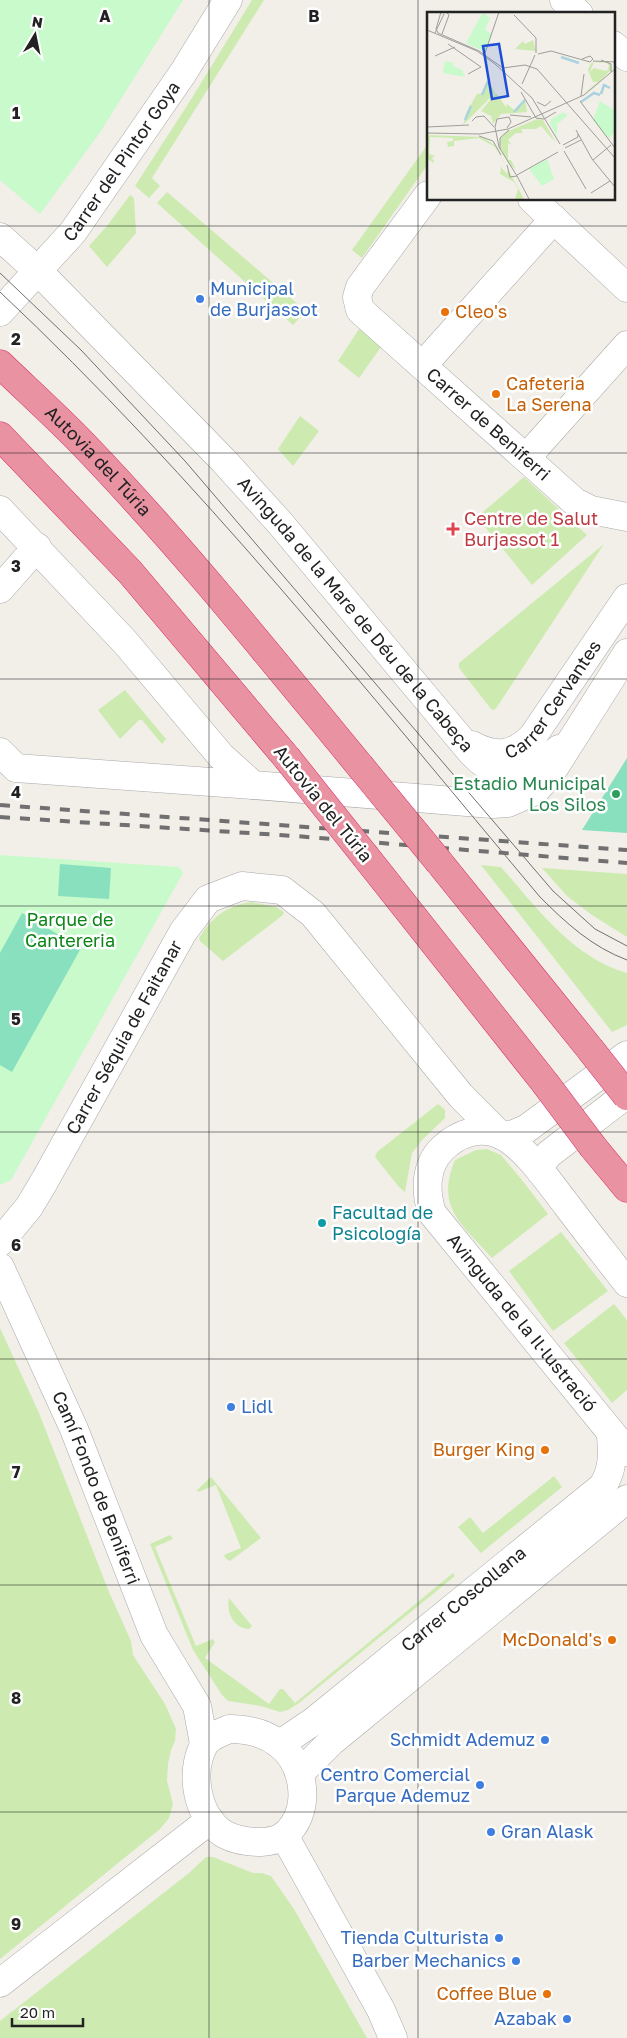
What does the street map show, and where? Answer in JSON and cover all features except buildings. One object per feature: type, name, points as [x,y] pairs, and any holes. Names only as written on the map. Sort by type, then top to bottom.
[{"type":"highway","name":"Autovia del Túria","points":[[0,364],[83,445],[230,608],[439,862],[627,1095]]},
{"type":"highway","name":"Autovia del Túria","points":[[0,436],[130,572],[190,640],[366,857],[627,1188]]},
{"type":"street","name":"Carrer del Pintor Goya","points":[[0,312],[38,271],[84,216],[183,73],[228,0]]},
{"type":"street","points":[[564,0],[577,12]]},
{"type":"street","points":[[614,46],[627,57]]},
{"type":"street","name":"Carrer de Beniferri","points":[[427,196],[360,287],[357,297],[360,310],[575,502],[591,510],[627,517]]},
{"type":"street","points":[[533,200],[627,288]]},
{"type":"street","points":[[423,365],[554,219]]},
{"type":"street","name":"Avinguda de la Mare de Déu de la Cabeça","points":[[0,236],[38,271],[223,460],[280,523],[472,753],[491,769],[516,773],[539,764],[555,753],[574,734]]},
{"type":"street","points":[[526,458],[627,345]]},
{"type":"street","points":[[0,510],[125,642],[221,756],[253,785]]},
{"type":"street","points":[[0,589],[37,547]]},
{"type":"street","name":"Carrer Cervantes","points":[[456,736],[486,752],[507,753],[523,747],[533,736],[627,598]]},
{"type":"street","points":[[0,752],[16,768],[492,804],[508,803],[535,791],[551,773],[627,653]]},
{"type":"street","name":"Carrer Séquia de Faitanar","points":[[0,1242],[29,1207],[45,1180],[183,932],[208,899],[242,886],[282,890],[312,914],[461,1096]]},
{"type":"street","points":[[454,1138],[481,1131],[501,1135],[514,1134],[526,1128],[627,1055]]},
{"type":"street","points":[[541,1172],[543,1162],[548,1154],[627,1095]]},
{"type":"street","points":[[461,1096],[501,1135],[512,1142],[541,1172],[627,1283]]},
{"type":"street","points":[[454,1138],[460,1121],[461,1096]]},
{"type":"street","name":"Avinguda de la Il·lustració","points":[[454,1138],[437,1154],[431,1166],[427,1182],[428,1198],[432,1213],[619,1443]]},
{"type":"street","name":"Camí Fondo de Beniferri","points":[[0,1267],[74,1429],[154,1635],[197,1706],[204,1744]]},
{"type":"street","name":"Carrer Coscollana","points":[[280,1744],[314,1721],[603,1486],[610,1473],[619,1443]]},
{"type":"street","name":"Carrer Coscollana","points":[[300,1773],[331,1742],[627,1500]]},
{"type":"street","name":"Camí Fondo de Beniferri","points":[[197,1706],[229,1729]]},
{"type":"street","points":[[229,1729],[244,1729],[261,1734],[280,1744],[300,1773],[302,1810],[295,1824],[285,1837],[270,1841],[240,1840],[224,1834],[210,1820],[200,1800],[196,1782],[197,1766],[204,1744],[215,1735],[229,1729]]},
{"type":"street","points":[[0,1983],[210,1820]]},
{"type":"street","points":[[285,1837],[381,2010],[393,2038]]},
{"type":"green space","points":[[0,0],[183,0],[99,134],[40,214],[0,180]]},
{"type":"green space","points":[[252,0],[264,0],[152,178],[160,186],[149,198],[135,186]]},
{"type":"green space","points":[[427,145],[427,165],[362,258],[352,250]]},
{"type":"green space","points":[[167,192],[306,311],[293,325],[157,203]]},
{"type":"green space","points":[[130,195],[134,198],[136,233],[107,267],[89,246]]},
{"type":"green space","points":[[359,329],[381,347],[359,378],[338,361]]},
{"type":"green space","points":[[300,416],[319,431],[293,466],[278,449]]},
{"type":"green space","points":[[524,477],[587,535],[532,585],[477,517]]},
{"type":"green space","points":[[604,544],[497,707],[494,710],[491,709],[459,668],[459,663]]},
{"type":"green space","points":[[125,690],[166,739],[162,744],[142,720],[139,720],[120,739],[98,710]]},
{"type":"green space","name":"Estadio Municipal Los Silos","points":[[627,758],[627,833],[582,830]]},
{"type":"green space","name":"Parque de Cantereria","points":[[0,855],[179,867],[183,873],[11,1180],[0,1185]]},
{"type":"green space","points":[[60,864],[111,868],[109,899],[58,896]]},
{"type":"green space","points":[[481,865],[501,867],[542,914],[573,943],[589,956],[627,973],[627,1025],[612,1032]]},
{"type":"green space","points":[[542,868],[627,874],[627,937],[592,915],[567,896]]},
{"type":"green space","points":[[251,902],[276,907],[284,912],[283,915],[223,961],[199,938],[209,924],[220,914],[234,906]]},
{"type":"green space","points":[[22,913],[81,948],[12,1072],[0,1065],[0,953]]},
{"type":"green space","points":[[438,1104],[445,1110],[445,1118],[422,1140],[412,1153],[405,1192],[375,1157],[377,1152]]},
{"type":"green space","points":[[487,1149],[501,1155],[548,1214],[492,1258],[462,1225],[450,1203],[448,1191],[455,1160],[476,1150]]},
{"type":"green space","points":[[561,1232],[608,1291],[553,1331],[509,1271]]},
{"type":"green space","points":[[614,1304],[627,1320],[627,1390],[612,1403],[564,1343]]},
{"type":"green space","points":[[0,1328],[39,1413],[109,1592],[131,1641],[133,1655],[165,1704],[176,1729],[175,1741],[168,1764],[167,1781],[173,1804],[169,1818],[160,1829],[0,1959]]},
{"type":"green space","points":[[554,1476],[562,1487],[481,1553],[458,1527],[470,1517],[483,1533]]},
{"type":"green space","points":[[211,1477],[261,1538],[230,1561],[224,1555],[241,1548],[216,1485],[198,1492],[197,1490]]},
{"type":"green space","points":[[170,1535],[173,1539],[155,1547],[196,1646],[213,1639],[215,1642],[205,1658],[269,1704],[280,1689],[283,1689],[295,1703],[453,1573],[455,1576],[299,1703],[288,1710],[280,1712],[261,1706],[228,1701],[222,1695],[193,1650],[150,1544]]},
{"type":"green space","points":[[229,1598],[252,1626],[249,1629],[239,1626],[232,1618],[228,1603]]},
{"type":"green space","points":[[206,1857],[213,1857],[253,1873],[271,1876],[294,1909],[367,2038],[0,2038],[0,2021],[189,1873]]},
{"type":"tram line","points":[[0,273],[81,350],[185,461],[553,891],[595,929],[627,946]]},
{"type":"tram line","points":[[0,292],[73,363],[212,510],[345,663],[540,897],[591,941],[614,955],[627,960]]},
{"type":"railway","points":[[0,805],[627,850]]},
{"type":"railway","points":[[0,817],[295,836],[627,863]]},
{"type":"place","name":"Municipal de Burjassot","points":[[200,299]]},
{"type":"place","name":"Cleo's","points":[[445,312]]},
{"type":"place","name":"Cafeteria La Serena","points":[[496,394]]},
{"type":"place","name":"Centre de Salut Burjassot 1","points":[[453,529]]},
{"type":"place","name":"Estadio Municipal Los Silos","points":[[616,794]]},
{"type":"place","name":"Facultad de Psicología","points":[[322,1223]]},
{"type":"place","name":"Lidl","points":[[231,1407]]},
{"type":"place","name":"Burger King","points":[[545,1450]]},
{"type":"place","name":"McDonald's","points":[[612,1640]]},
{"type":"place","name":"Schmidt Ademuz","points":[[545,1740]]},
{"type":"place","name":"Centro Comercial Parque Ademuz","points":[[480,1785]]},
{"type":"place","name":"Gran Alask","points":[[491,1832]]},
{"type":"place","name":"Tienda Culturista","points":[[499,1938]]},
{"type":"place","name":"Barber Mechanics","points":[[516,1961]]},
{"type":"place","name":"Coffee Blue","points":[[547,1994]]},
{"type":"place","name":"Azabak","points":[[567,2019]]}]
